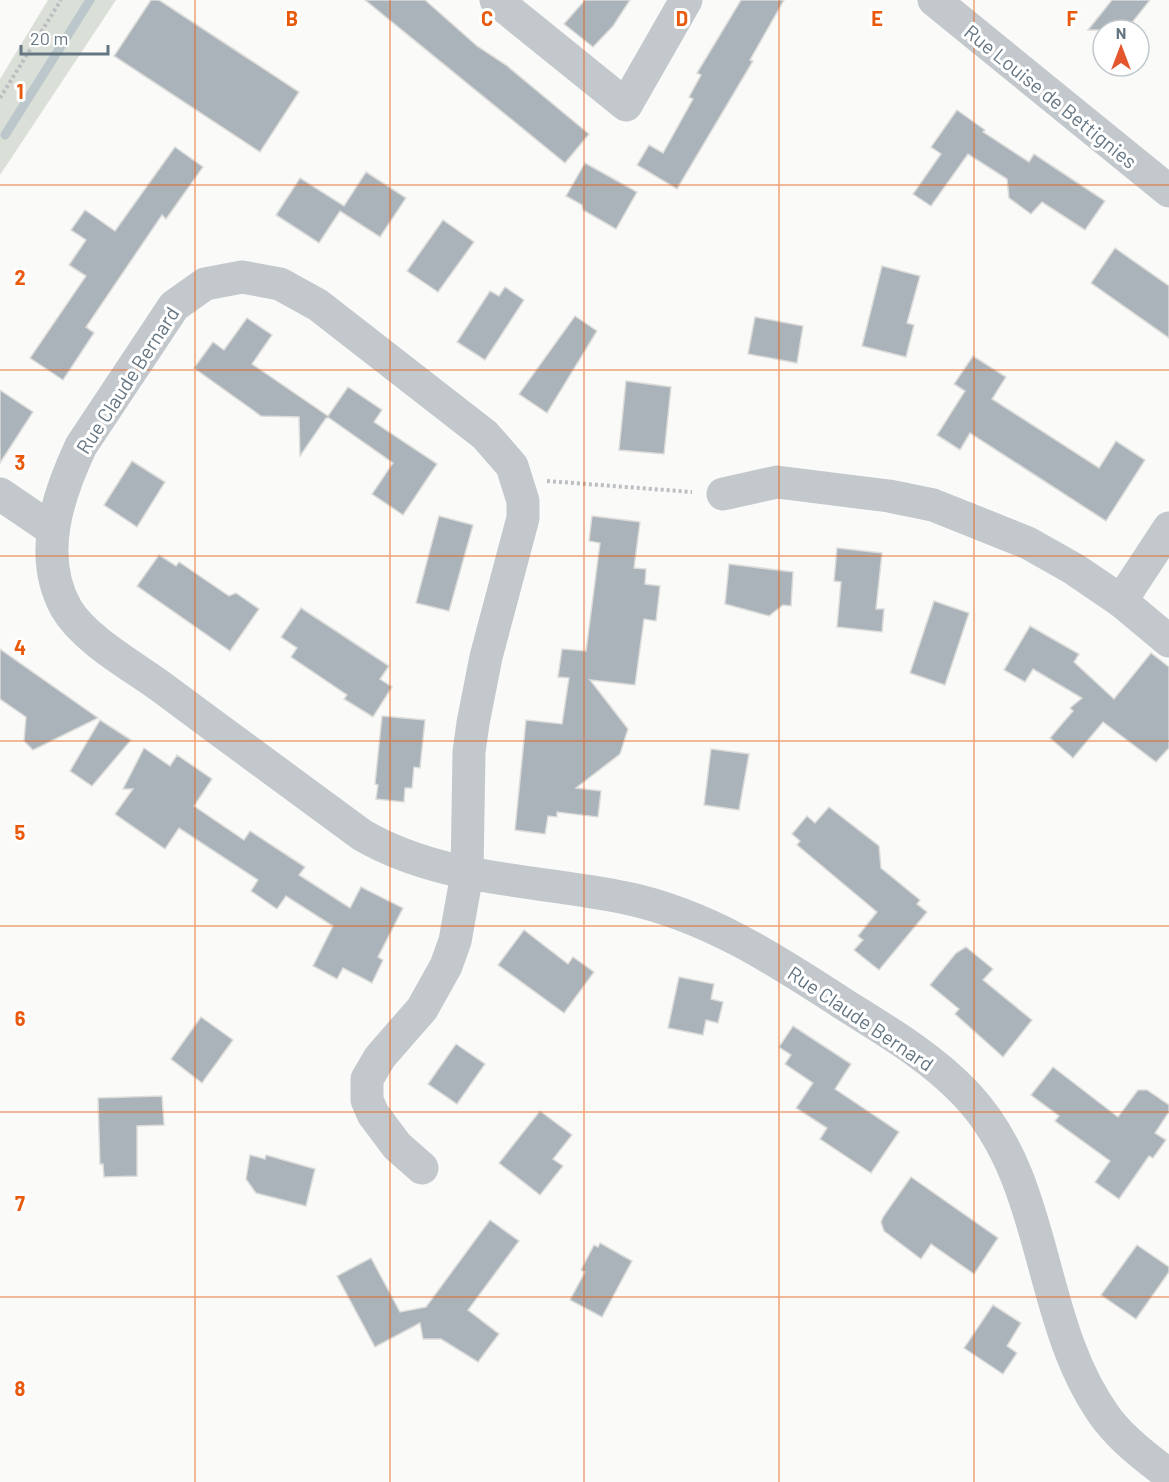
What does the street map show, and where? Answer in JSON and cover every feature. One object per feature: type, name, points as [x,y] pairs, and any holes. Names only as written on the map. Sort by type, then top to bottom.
[{"type":"street","points":[[496,0],[626,105],[686,0]]},
{"type":"street","name":"Rue Louise de Bettignies","points":[[934,0],[1169,191]]},
{"type":"street","name":"Rue Claude Bernard","points":[[422,1168],[397,1146],[374,1114],[367,1100],[367,1079],[380,1056],[422,1009],[435,990],[455,941],[467,874],[468,779],[473,723],[486,657],[520,533],[523,501],[519,481],[512,466],[485,435],[318,305],[280,284],[250,278],[225,278],[189,293],[174,306],[161,322],[81,446],[61,492],[53,530],[54,569],[60,590],[75,620],[88,633],[362,835],[413,860],[467,874],[628,898],[684,915],[761,951],[928,1059],[981,1111],[1009,1157],[1028,1204],[1057,1309],[1077,1365],[1095,1402],[1125,1439],[1169,1475]]},
{"type":"street","points":[[723,494],[777,482],[889,496],[933,505],[1028,543],[1074,569],[1120,601],[1169,641]]},
{"type":"street","points":[[0,494],[53,530]]},
{"type":"street","points":[[1120,601],[1169,528]]},
{"type":"path","points":[[0,98],[61,0]]},
{"type":"path","points":[[519,481],[552,480],[723,494]]},
{"type":"shaded area","points":[[48,0],[116,0],[0,175],[0,79]]},
{"type":"building","points":[[151,0],[159,0],[299,92],[260,152],[114,56]]},
{"type":"building","points":[[365,0],[425,0],[477,46],[506,65],[589,134],[565,163]]},
{"type":"building","points":[[585,0],[630,0],[613,26],[593,47],[564,24]]},
{"type":"building","points":[[741,0],[784,0],[750,60],[753,61],[677,189],[637,165],[649,145],[663,153],[693,99],[689,97],[701,75],[697,73]]},
{"type":"building","points":[[1112,0],[1150,0],[1136,18],[1098,18]]},
{"type":"building","points":[[957,110],[985,130],[983,132],[1029,162],[1034,154],[1105,201],[1085,230],[1042,202],[1031,214],[1009,198],[1007,179],[968,154],[931,206],[913,194],[941,154],[931,147]]},
{"type":"building","points":[[175,147],[203,167],[166,219],[162,215],[86,327],[94,333],[63,380],[30,358],[86,276],[69,265],[86,240],[71,230],[85,210],[115,231]]},
{"type":"building","points":[[585,163],[637,192],[616,229],[583,210],[582,205],[566,196]]},
{"type":"building","points":[[366,172],[406,198],[380,237],[340,211],[319,243],[276,215],[300,178],[344,206]]},
{"type":"building","points":[[443,220],[474,242],[438,292],[407,271]]},
{"type":"building","points":[[1115,248],[1169,286],[1169,338],[1091,283]]},
{"type":"building","points":[[882,266],[920,276],[907,323],[914,325],[906,357],[862,346]]},
{"type":"building","points":[[505,287],[524,300],[485,360],[457,342],[490,291],[499,296]]},
{"type":"building","points":[[575,316],[597,331],[547,413],[519,394]]},
{"type":"building","points":[[755,317],[803,326],[797,363],[748,354]]},
{"type":"building","points":[[247,318],[272,335],[252,364],[328,416],[348,387],[382,410],[374,422],[437,464],[403,515],[372,494],[393,463],[329,418],[326,418],[300,456],[299,417],[261,416],[194,368],[213,342],[224,350]]},
{"type":"building","points":[[973,356],[1006,377],[992,399],[1099,468],[1116,441],[1145,460],[1106,521],[970,433],[960,450],[937,435],[965,391],[954,384]]},
{"type":"building","points":[[626,381],[671,387],[664,454],[619,450]]},
{"type":"building","points":[[0,390],[33,412],[0,463]]},
{"type":"building","points":[[132,461],[165,482],[137,527],[104,505]]},
{"type":"building","points":[[439,516],[473,525],[449,611],[416,603]]},
{"type":"building","points":[[592,516],[640,522],[634,568],[646,569],[645,584],[660,586],[656,621],[644,619],[635,685],[590,680],[628,729],[620,754],[576,788],[601,791],[598,817],[557,812],[557,817],[548,816],[545,834],[515,830],[526,720],[562,724],[569,678],[558,677],[562,649],[586,651],[600,543],[589,541]]},
{"type":"building","points":[[837,548],[882,553],[876,609],[884,609],[882,632],[837,627],[841,582],[834,581]]},
{"type":"building","points":[[159,555],[176,566],[179,562],[229,596],[236,593],[259,609],[230,651],[137,586]]},
{"type":"building","points":[[729,564],[793,572],[791,606],[783,605],[769,616],[725,604]]},
{"type":"building","points":[[934,601],[969,613],[945,685],[910,673]]},
{"type":"building","points":[[301,608],[389,666],[380,679],[392,687],[373,717],[344,699],[347,695],[291,657],[297,648],[281,637]]},
{"type":"building","points":[[1030,626],[1079,654],[1074,662],[1114,699],[1151,653],[1169,667],[1169,748],[1156,762],[1103,722],[1073,758],[1050,738],[1073,711],[1070,708],[1082,698],[1033,669],[1025,682],[1004,670]]},
{"type":"building","points":[[0,649],[98,718],[33,750],[24,741],[26,717],[0,699]]},
{"type":"building","points":[[382,716],[425,720],[420,768],[414,767],[412,788],[405,788],[404,802],[376,799],[378,785],[375,784]]},
{"type":"building","points":[[100,720],[131,740],[92,786],[70,771]]},
{"type":"building","points":[[144,748],[170,766],[177,755],[212,779],[194,806],[244,840],[250,831],[305,867],[299,875],[350,908],[361,887],[403,908],[378,957],[383,960],[372,983],[343,968],[337,979],[313,966],[333,926],[286,896],[277,909],[251,891],[258,880],[179,828],[165,849],[115,814],[133,789],[123,789]]},
{"type":"building","points":[[711,749],[749,754],[739,810],[704,805]]},
{"type":"building","points":[[829,807],[879,846],[881,868],[920,900],[917,904],[927,912],[879,970],[854,950],[863,940],[858,936],[877,912],[797,845],[800,841],[792,834],[807,816],[815,823]]},
{"type":"building","points":[[524,930],[568,964],[573,957],[594,972],[564,1013],[498,965]]},
{"type":"building","points":[[966,947],[993,969],[983,980],[1032,1020],[1003,1057],[955,1014],[959,1009],[930,985],[956,953]]},
{"type":"building","points":[[679,977],[714,984],[711,999],[723,1002],[718,1023],[706,1020],[703,1035],[668,1028]]},
{"type":"building","points":[[201,1017],[233,1040],[202,1083],[171,1059]]},
{"type":"building","points":[[793,1026],[851,1064],[835,1089],[899,1132],[871,1173],[820,1139],[827,1128],[796,1108],[813,1083],[785,1064],[791,1055],[779,1047]]},
{"type":"building","points":[[456,1044],[485,1064],[457,1104],[428,1084]]},
{"type":"building","points":[[1053,1067],[1118,1117],[1138,1090],[1147,1090],[1169,1105],[1169,1112],[1155,1133],[1166,1140],[1153,1158],[1149,1156],[1119,1199],[1095,1182],[1110,1161],[1055,1121],[1059,1116],[1031,1095]]},
{"type":"building","points":[[162,1096],[164,1125],[137,1126],[137,1176],[104,1177],[103,1164],[100,1164],[98,1098]]},
{"type":"building","points":[[540,1111],[572,1135],[553,1159],[563,1166],[540,1195],[499,1163]]},
{"type":"building","points":[[250,1155],[265,1159],[266,1155],[315,1169],[306,1206],[256,1193],[246,1179]]},
{"type":"building","points":[[911,1177],[998,1238],[974,1274],[931,1244],[921,1259],[884,1231],[881,1222],[883,1217]]},
{"type":"building","points":[[490,1220],[519,1241],[468,1310],[499,1334],[478,1362],[441,1339],[423,1339],[420,1323],[375,1347],[337,1276],[371,1258],[400,1312],[426,1307]]},
{"type":"building","points":[[600,1243],[632,1261],[602,1317],[570,1300],[585,1272],[581,1270],[594,1245],[598,1247]]},
{"type":"building","points":[[1137,1245],[1169,1267],[1169,1272],[1136,1319],[1101,1295]]},
{"type":"building","points":[[993,1305],[1021,1323],[1007,1346],[1017,1353],[1003,1374],[964,1348]]},
{"type":"waterway","points":[[5,135],[90,0]]}]
